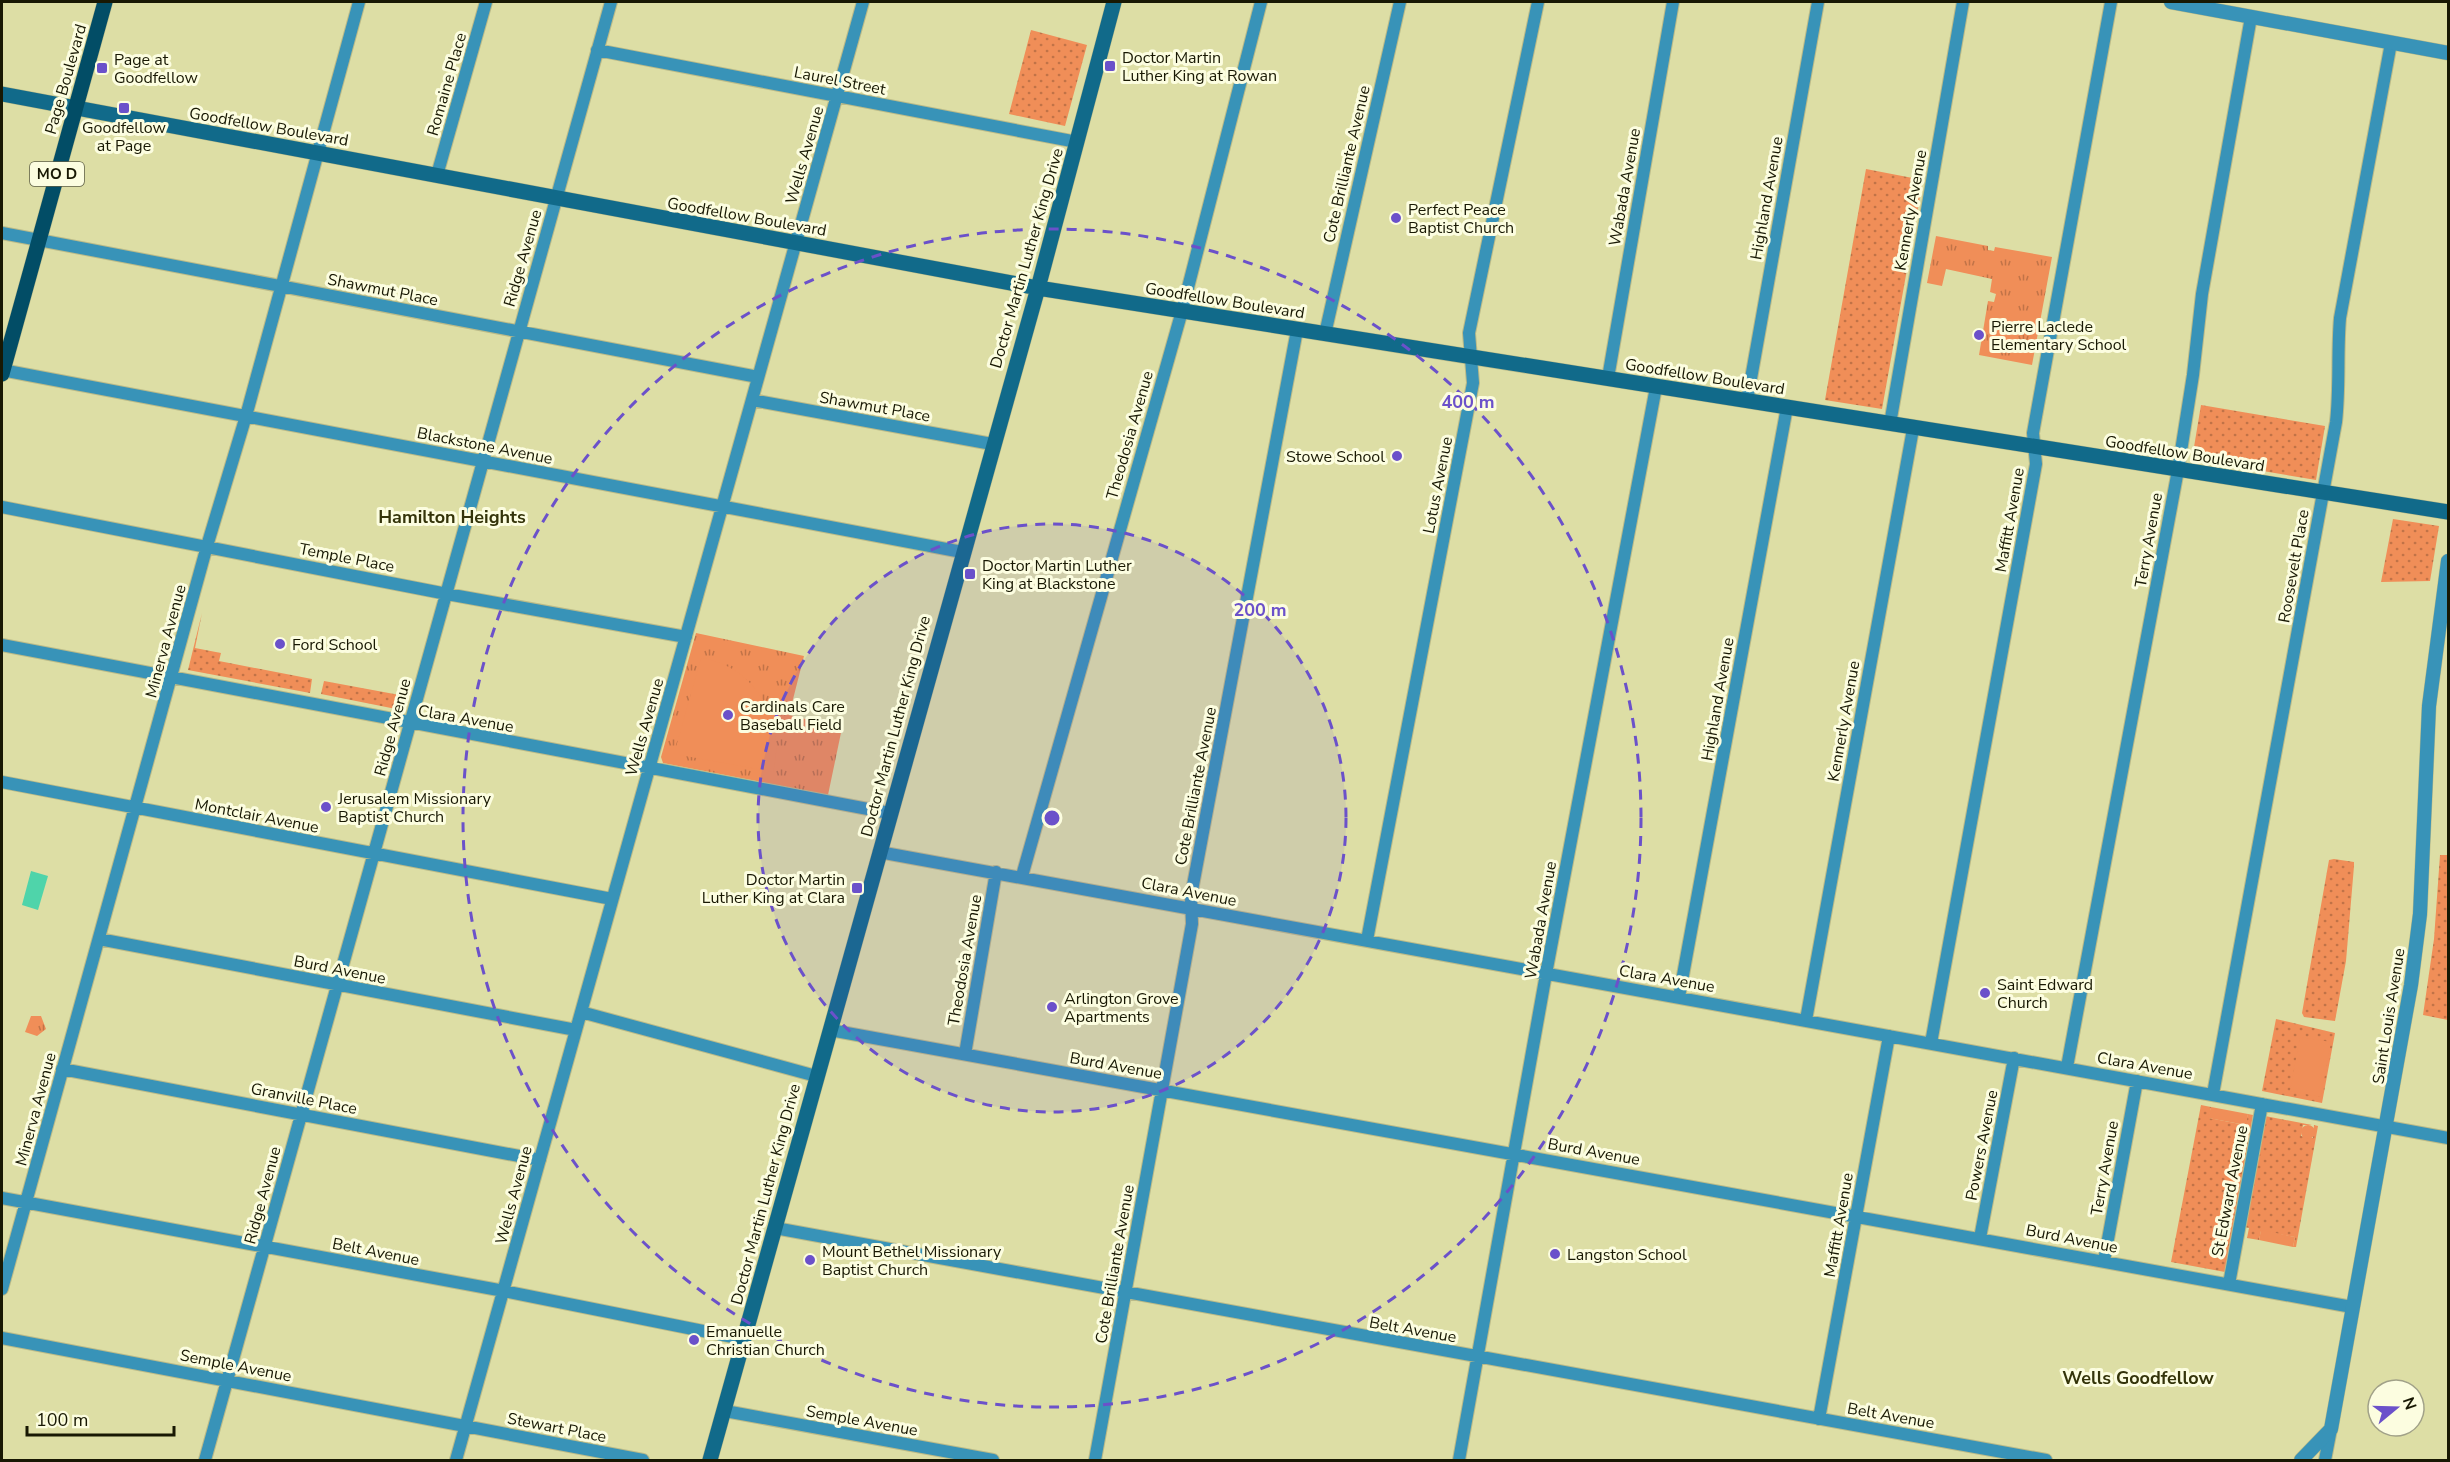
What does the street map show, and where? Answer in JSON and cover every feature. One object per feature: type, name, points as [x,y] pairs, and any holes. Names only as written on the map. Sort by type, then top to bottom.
[{"type":"main road","name":"Page Boulevard","points":[[2,372],[105,2]]},
{"type":"main road","name":"Doctor Martin Luther King Drive","points":[[710,1461],[992,444],[1038,288],[1114,2]]},
{"type":"main road","name":"Goodfellow Boulevard","points":[[2,94],[1038,288],[1469,355],[1913,429],[2448,512]]},
{"type":"street","name":"Minerva Avenue","points":[[2,1289],[207,546],[282,287],[359,2]]},
{"type":"street","name":"Romaine Place","points":[[437,175],[486,2]]},
{"type":"street","name":"Ridge Avenue","points":[[205,1461],[611,2]]},
{"type":"street","name":"Wells Avenue","points":[[456,1461],[795,243],[839,97],[863,2]]},
{"type":"street","name":"Theodosia Avenue","points":[[1022,876],[1182,311],[1261,2]]},
{"type":"street","name":"Cote Brilliante Avenue","points":[[1325,334],[1400,2]]},
{"type":"street","name":"Lotus Avenue","points":[[1367,940],[1473,384],[1469,333],[1538,2]]},
{"type":"street","name":"Wabada Avenue","points":[[1608,378],[1673,2]]},
{"type":"street","name":"Highland Avenue","points":[[1747,400],[1818,2]]},
{"type":"street","name":"Kennerly Avenue","points":[[1890,424],[1963,2]]},
{"type":"street","name":"Maffitt Avenue","points":[[1930,1043],[2036,464],[2033,433],[2111,2]]},
{"type":"street","points":[[2171,2],[2448,53]]},
{"type":"street","name":"Terry Avenue","points":[[2067,1067],[2178,470],[2193,375],[2202,294],[2251,17]]},
{"type":"street","name":"Roosevelt Place","points":[[2213,1094],[2323,494],[2340,392],[2337,345],[2340,318],[2391,43]]},
{"type":"street","name":"Laurel Street","points":[[597,51],[1077,142]]},
{"type":"street","name":"Shawmut Place","points":[[2,232],[758,377]]},
{"type":"street","name":"Cote Brilliante Avenue","points":[[1095,1461],[1192,924],[1193,884],[1298,330]]},
{"type":"street","name":"Blackstone Avenue","points":[[2,372],[962,552]]},
{"type":"street","name":"Wabada Avenue","points":[[1459,1461],[1546,974],[1656,387]]},
{"type":"street","name":"Shawmut Place","points":[[752,400],[992,444]]},
{"type":"street","name":"Highland Avenue","points":[[1679,996],[1787,407]]},
{"type":"street","name":"Kennerly Avenue","points":[[1806,1020],[1913,429]]},
{"type":"street","name":"Temple Place","points":[[2,507],[447,594],[686,636]]},
{"type":"street","name":"Saint Louis Avenue","points":[[2331,1429],[2411,986],[2420,914],[2429,706],[2448,561]]},
{"type":"street","name":"Clara Avenue","points":[[2,645],[409,724],[889,813]]},
{"type":"street","name":"Montclair Avenue","points":[[2,782],[612,899]]},
{"type":"street","name":"Clara Avenue","points":[[879,852],[1022,876],[1191,909],[1679,996],[2448,1138]]},
{"type":"street","name":"Theodosia Avenue","points":[[965,1054],[996,872]]},
{"type":"street","name":"Burd Avenue","points":[[99,939],[576,1030]]},
{"type":"street","points":[[581,1012],[816,1076]]},
{"type":"street","name":"Burd Avenue","points":[[830,1030],[2352,1307]]},
{"type":"street","name":"Maffitt Avenue","points":[[1819,1419],[1889,1036]]},
{"type":"street","name":"Powers Avenue","points":[[1980,1238],[2014,1058]]},
{"type":"street","name":"Granville Place","points":[[62,1069],[540,1160]]},
{"type":"street","name":"Terry Avenue","points":[[2104,1261],[2137,1081]]},
{"type":"street","name":"St Edward Avenue","points":[[2229,1284],[2262,1104]]},
{"type":"street","name":"Belt Avenue","points":[[2,1198],[504,1291],[743,1339]]},
{"type":"street","name":"Belt Avenue","points":[[775,1228],[2046,1461]]},
{"type":"street","name":"Semple Avenue","points":[[2,1338],[465,1426]]},
{"type":"street","name":"Semple Avenue","points":[[725,1411],[993,1461]]},
{"type":"street","name":"Stewart Place","points":[[465,1426],[643,1461]]},
{"type":"street","points":[[2301,1461],[2331,1429]]},
{"type":"street","points":[[2325,1461],[2331,1429]]},
{"type":"green space","points":[[1031,30],[1087,45],[1065,126],[1009,114]]},
{"type":"green space","points":[[1866,169],[1923,180],[1882,409],[1825,400]]},
{"type":"green space","points":[[1936,236],[1988,246],[1988,250],[1994,251],[1995,247],[2052,257],[2032,365],[1979,355],[1988,301],[1994,302],[1996,294],[1990,292],[1992,279],[1946,269],[1942,286],[1927,283]]},
{"type":"green space","points":[[2201,405],[2325,426],[2316,480],[2192,459]]},
{"type":"green space","points":[[2393,519],[2439,526],[2430,581],[2381,582]]},
{"type":"green space","points":[[202,613],[195,648],[221,653],[219,661],[312,679],[310,693],[188,670]]},
{"type":"green space","points":[[696,633],[804,656],[789,715],[842,728],[828,795],[663,763],[661,757]]},
{"type":"green space","name":"Cardinals Care Baseball Field","points":[[701,658],[720,663],[737,672],[762,698],[775,734],[776,753],[773,772],[680,755],[676,747]]},
{"type":"green space","points":[[324,681],[405,696],[401,710],[321,694]]},
{"type":"green space","points":[[2440,855],[2448,855],[2448,1020],[2423,1015],[2434,939]]},
{"type":"green space","points":[[2329,860],[2354,862],[2346,961],[2335,1021],[2304,1017],[2302,1013]]},
{"type":"green space","points":[[31,1016],[41,1016],[46,1029],[37,1036],[25,1032]]},
{"type":"green space","points":[[2276,1019],[2335,1033],[2322,1103],[2262,1091]]},
{"type":"green space","points":[[2300,1037],[2331,1042],[2321,1097],[2290,1091]]},
{"type":"green space","points":[[2201,1105],[2211,1107],[2209,1118],[2245,1125],[2248,1114],[2253,1115],[2225,1272],[2171,1262]]},
{"type":"green space","points":[[2211,1107],[2248,1114],[2246,1125],[2208,1118]]},
{"type":"green space","points":[[2265,1116],[2312,1125],[2303,1125],[2301,1136],[2313,1138],[2314,1125],[2318,1126],[2296,1247],[2293,1247],[2295,1237],[2261,1231],[2259,1240],[2247,1238],[2249,1228],[2244,1227]]},
{"type":"green space","points":[[2308,1125],[2313,1127],[2315,1132],[2313,1137],[2308,1139],[2303,1137],[2301,1132],[2303,1127]]},
{"type":"green space","points":[[2261,1230],[2295,1237],[2293,1247],[2259,1240]]},
{"type":"shaded area","points":[[31,871],[48,876],[38,910],[22,905]]},
{"type":"place","name":"Doctor Martin Luther King at Rowan","points":[[1110,66]]},
{"type":"place","name":"Page at Goodfellow","points":[[102,68]]},
{"type":"place","name":"Goodfellow at Page","points":[[124,108]]},
{"type":"place","name":"Perfect Peace Baptist Church","points":[[1396,218]]},
{"type":"place","name":"Pierre Laclede Elementary School","points":[[1979,335]]},
{"type":"place","name":"Stowe School","points":[[1397,456]]},
{"type":"place","name":"Doctor Martin Luther King at Blackstone","points":[[970,574]]},
{"type":"place","name":"Ford School","points":[[280,644]]},
{"type":"place","name":"Cardinals Care Baseball Field","points":[[728,715]]},
{"type":"place","name":"Jerusalem Missionary Baptist Church","points":[[326,807]]},
{"type":"place","name":"Doctor Martin Luther King at Clara","points":[[857,888]]},
{"type":"place","name":"Saint Edward Church","points":[[1985,993]]},
{"type":"place","name":"Arlington Grove Apartments","points":[[1052,1007]]},
{"type":"place","name":"Langston School","points":[[1555,1254]]},
{"type":"place","name":"Mount Bethel Missionary Baptist Church","points":[[810,1260]]},
{"type":"place","name":"Emanuelle Christian Church","points":[[694,1340]]},
{"type":"district","name":"Hamilton Heights","points":[[452,517]]},
{"type":"district","name":"Wells Goodfellow","points":[[2138,1378]]}]
